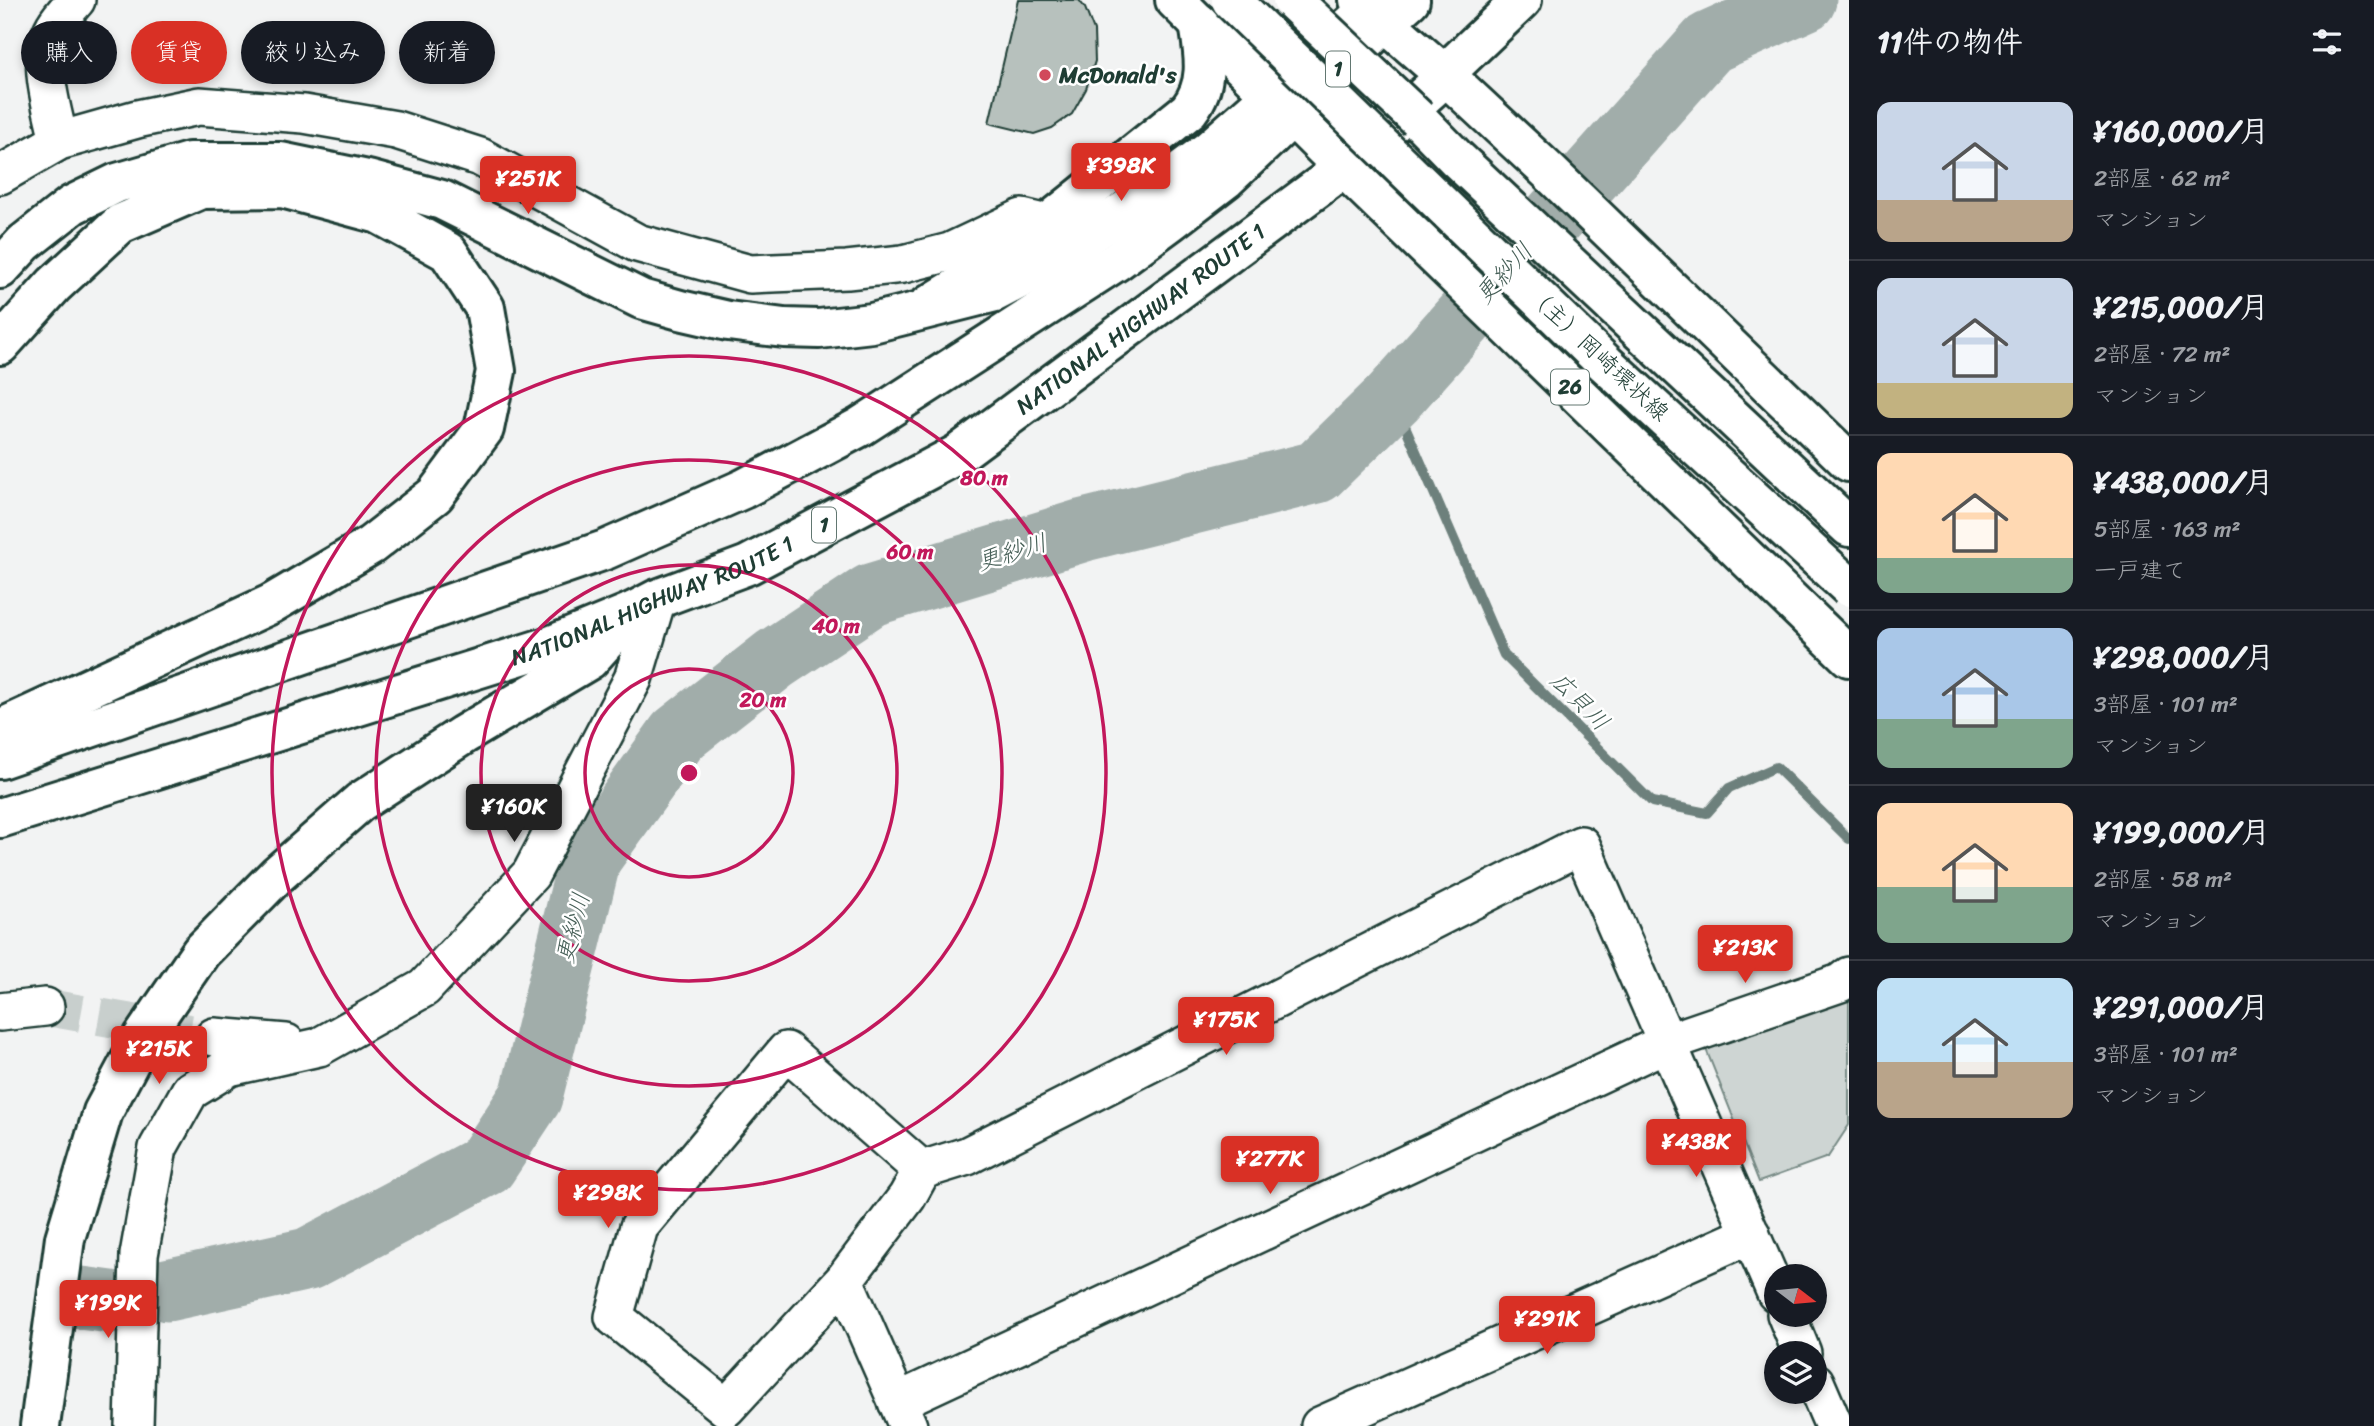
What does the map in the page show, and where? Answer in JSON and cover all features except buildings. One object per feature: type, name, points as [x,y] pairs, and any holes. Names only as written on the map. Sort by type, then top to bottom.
[{"type":"main road","name":"（主）岡崎環状線","points":[[1231,0],[1606,363],[1849,587]]},
{"type":"main road","name":"（主）岡崎環状線","points":[[1292,0],[1849,527]]},
{"type":"main road","name":"NATIONAL HIGHWAY ROUTE 1","points":[[0,818],[547,647],[748,565],[958,454],[1343,168],[1446,76],[1456,63],[1522,0]]},
{"type":"main road","points":[[0,759],[605,550],[743,489],[860,427],[1117,261],[1226,179],[1282,105],[1380,6],[1446,76],[1596,216],[1849,462]]},
{"type":"main road","points":[[916,313],[986,270],[1047,225],[1175,122],[1199,98],[1205,69],[1187,12]]},
{"type":"main road","name":"26","points":[[1187,12],[1343,168],[1849,657]]},
{"type":"main road","points":[[0,269],[24,243],[72,205],[117,183],[189,162],[281,162],[368,180],[442,200],[641,299],[680,310],[728,321],[784,328],[819,329],[872,323],[995,292],[1035,271],[1209,150],[1282,105]]},
{"type":"main road","points":[[0,345],[54,285],[120,224],[201,188],[282,188],[379,214],[448,252],[485,308],[496,371],[484,429],[435,495],[371,545],[271,604],[0,729]]},
{"type":"main road","points":[[40,1426],[65,1238],[103,1112],[143,1037],[201,952],[278,874],[360,802],[463,735],[589,660],[644,606]]},
{"type":"street","points":[[59,141],[46,76],[45,52],[54,26],[76,0]]},
{"type":"street","points":[[0,175],[59,141],[137,119],[199,106],[303,114],[396,130],[480,157],[638,243],[750,274],[848,270],[903,264],[950,252],[1022,218],[1047,225]]},
{"type":"street","points":[[134,1426],[139,1255],[158,1148],[190,1091],[229,1067],[318,1047],[424,988],[531,874],[633,679],[644,606]]},
{"type":"street","points":[[922,1170],[786,1051],[639,1227],[614,1317],[726,1408],[844,1280],[907,1197],[922,1170],[967,1156],[1581,845],[1764,1265]]},
{"type":"street","points":[[844,1280],[903,1414],[1668,1042],[1840,983],[1849,976]]},
{"type":"street","points":[[0,1012],[45,1007]]},
{"type":"street","points":[[214,1037],[318,1047]]},
{"type":"street","points":[[1320,1426],[1751,1234]]},
{"type":"street","points":[[1821,1404],[1827,1424]]},
{"type":"shaded area","points":[[1849,989],[1849,1125],[1828,1157],[1759,1182],[1704,1044]]},
{"type":"waterway","name":"更紗川","points":[[167,1290],[308,1259],[486,1165],[531,1097],[590,858],[678,735],[775,659],[871,595],[1084,530],[1317,472],[1393,398],[1709,43],[1805,0]]},
{"type":"waterway","name":"広貝川","points":[[1393,398],[1504,655],[1652,802],[1707,813],[1729,788],[1776,767],[1849,839]]},
{"type":"waterway","name":"更紗川","points":[[81,1298],[111,1302]]},
{"type":"tunnel","points":[[45,1007],[214,1037]]},
{"type":"place","name":"McDonald's","points":[[1045,75]]}]
